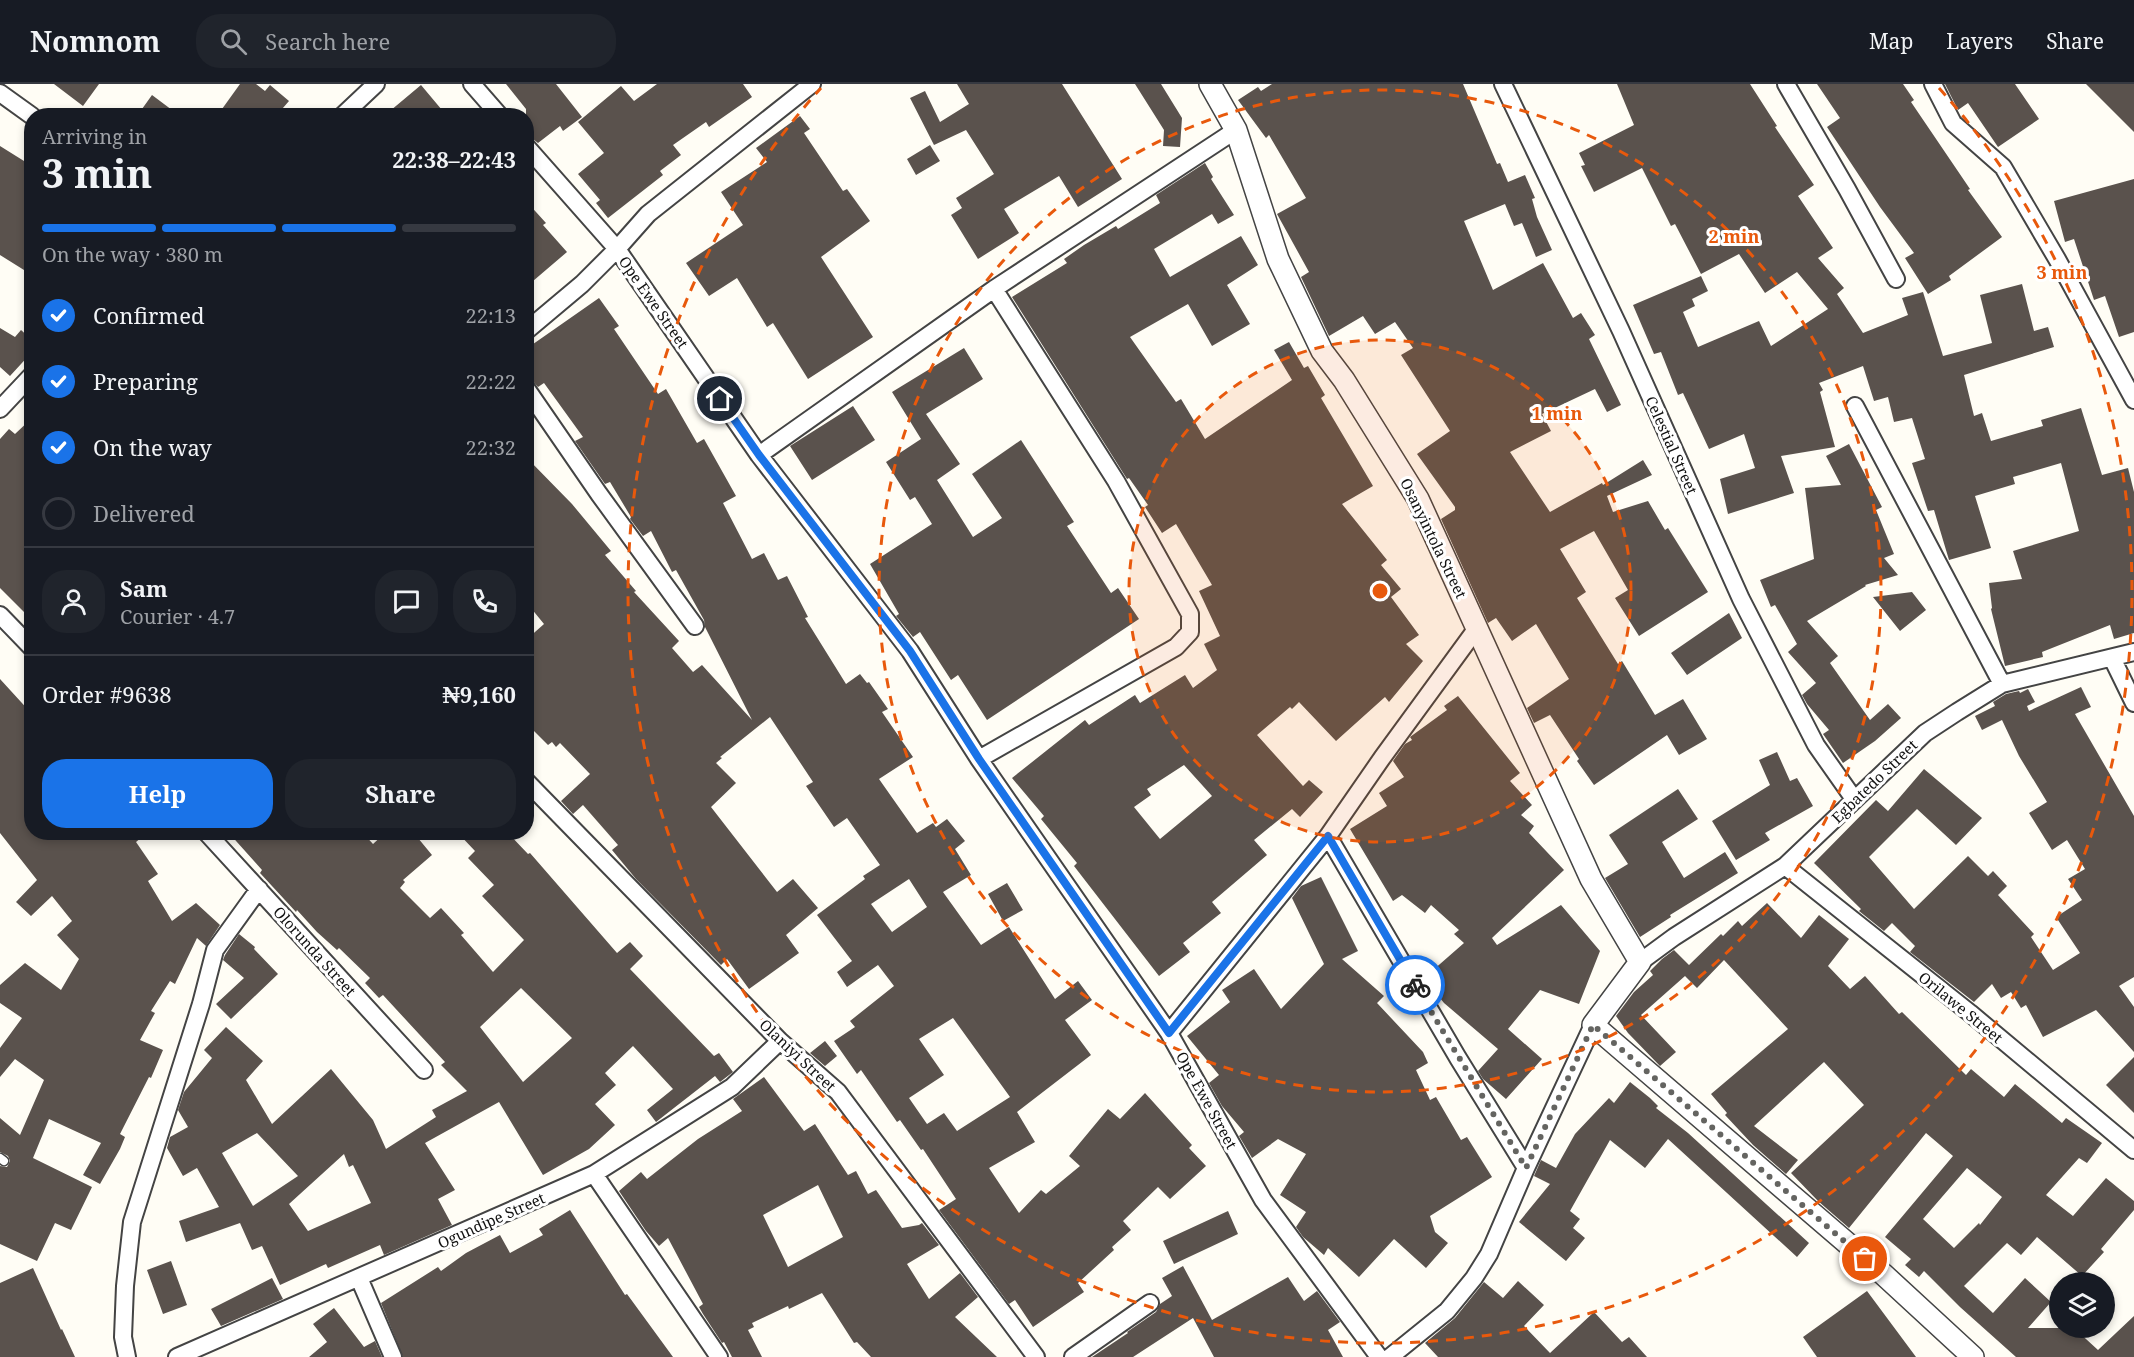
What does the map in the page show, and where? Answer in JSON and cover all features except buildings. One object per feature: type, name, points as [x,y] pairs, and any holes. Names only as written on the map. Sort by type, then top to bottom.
[{"type":"street","points":[[350,108],[376,84]]},
{"type":"street","points":[[472,84],[493,108]]},
{"type":"street","points":[[534,324],[582,284],[648,214],[812,84]]},
{"type":"street","name":"Osanyintola Street","points":[[1210,84],[1236,130],[1278,259],[1322,351],[1344,380],[1418,499],[1592,879],[1640,962]]},
{"type":"street","name":"Celestial Street","points":[[1503,84],[1621,331],[1741,599],[1816,745],[1854,799]]},
{"type":"street","points":[[1786,84],[1896,279]]},
{"type":"street","points":[[1933,84],[1953,123],[2003,167],[2057,259],[2134,400]]},
{"type":"street","points":[[0,93],[24,110]]},
{"type":"street","points":[[759,455],[994,289],[1236,130]]},
{"type":"street","name":"Ope Ewe Street","points":[[534,155],[617,249],[759,455],[910,651],[979,759],[1169,1033],[1263,1200],[1379,1357]]},
{"type":"street","points":[[979,759],[1176,647],[1190,633],[1190,614],[1116,481],[994,289]]},
{"type":"street","points":[[0,409],[24,384]]},
{"type":"street","points":[[534,400],[695,626]]},
{"type":"street","points":[[1855,406],[2002,684]]},
{"type":"street","points":[[0,615],[24,640]]},
{"type":"street","points":[[1169,1033],[1328,836],[1477,628]]},
{"type":"street","name":"Egbatedo Street","points":[[1640,962],[1674,937],[1785,866],[1924,733],[2002,684],[2134,652]]},
{"type":"street","points":[[2112,658],[2134,703]]},
{"type":"street","name":"Olaniyi Street","points":[[534,789],[780,1041],[838,1092],[1036,1357]]},
{"type":"street","points":[[1328,836],[1458,1058],[1526,1168]]},
{"type":"street","name":"Olorunda Street","points":[[213,840],[424,1070]]},
{"type":"street","name":"Orilawe Street","points":[[1785,866],[1970,1013],[2134,1150]]},
{"type":"street","points":[[127,1357],[123,1337],[125,1286],[132,1222],[201,1004],[215,950],[259,889]]},
{"type":"street","points":[[1397,1355],[1448,1311],[1474,1278],[1489,1254],[1526,1168],[1593,1025],[1640,962]]},
{"type":"street","points":[[1593,1025],[1883,1274],[1972,1357]]},
{"type":"street","name":"Ogundipe Street","points":[[177,1357],[594,1174],[732,1087],[780,1041]]},
{"type":"street","points":[[594,1174],[719,1357]]},
{"type":"street","points":[[359,1278],[393,1357]]},
{"type":"street","points":[[1074,1357],[1150,1303]]},
{"type":"way so far","points":[[1415,985],[1526,1168],[1593,1025],[1865,1259]]},
{"type":"route","points":[[720,399],[759,455],[910,651],[979,759],[1169,1033],[1328,836],[1415,985]]}]
